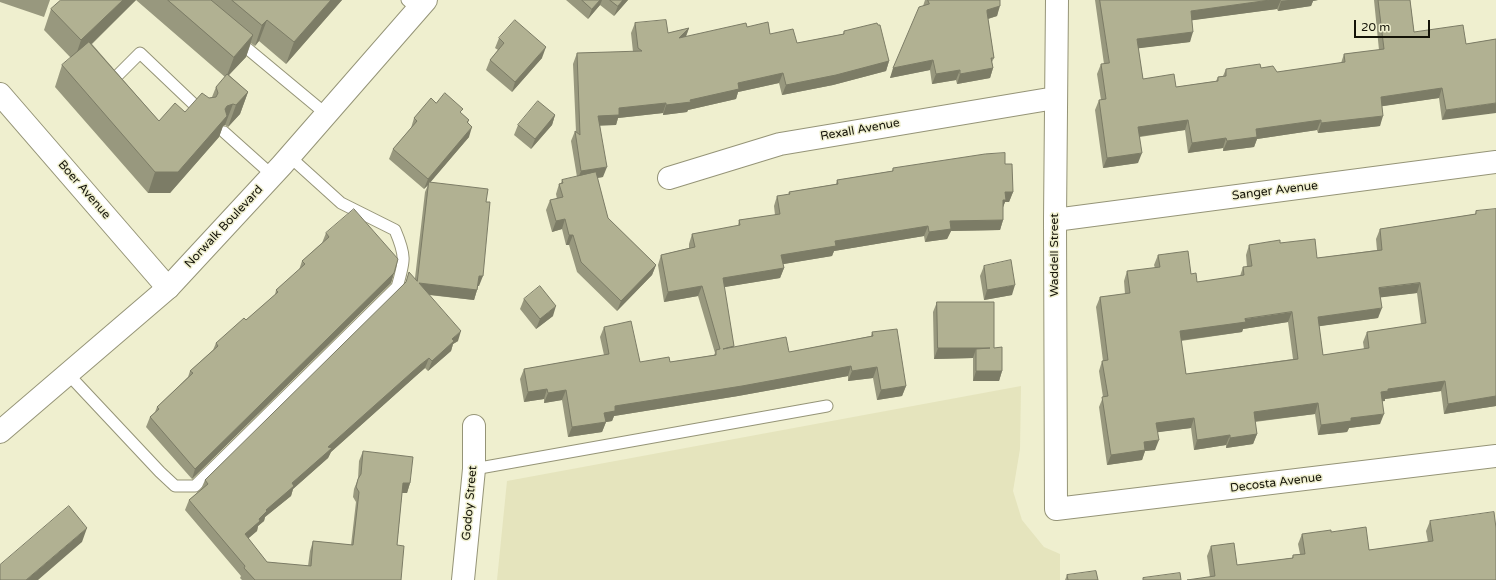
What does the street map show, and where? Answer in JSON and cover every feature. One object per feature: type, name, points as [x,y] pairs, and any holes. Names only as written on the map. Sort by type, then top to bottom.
[{"type":"street","name":"Waddell Street","points":[[1056,510],[1055,98],[1057,0]]},
{"type":"street","name":"Norwalk Boulevard","points":[[0,432],[168,288],[326,114],[417,3]]},
{"type":"street","name":"Boer Avenue","points":[[0,94],[168,288]]},
{"type":"street","name":"Rexall Avenue","points":[[669,178],[780,144],[1055,98]]},
{"type":"street","name":"Sanger Avenue","points":[[1055,220],[1496,162]]},
{"type":"street","name":"Godoy Street","points":[[463,580],[474,469],[474,426]]},
{"type":"street","name":"Decosta Avenue","points":[[1056,510],[1496,456]]},
{"type":"lane","points":[[231,36],[326,114]]},
{"type":"lane","points":[[111,82],[140,53],[203,113]]},
{"type":"lane","points":[[224,132],[272,175]]},
{"type":"lane","points":[[68,374],[175,486],[195,486],[397,287],[403,267],[404,251],[395,230],[341,203],[289,156]]},
{"type":"lane","points":[[474,469],[827,406]]},
{"type":"shaded area","points":[[1021,386],[1020,449],[1013,491],[1022,520],[1044,547],[1060,554],[1060,580],[497,580],[507,481]]},
{"type":"building","points":[[61,0],[123,0],[81,40],[51,9]]},
{"type":"building","points":[[168,0],[211,0],[253,35],[234,57]]},
{"type":"building","points":[[232,0],[331,0],[294,42],[267,20],[262,25]]},
{"type":"building","points":[[582,0],[600,0],[592,9]]},
{"type":"building","points":[[610,0],[623,0],[618,6]]},
{"type":"building","points":[[928,0],[1000,0],[1000,6],[987,10],[994,58],[991,58],[993,68],[960,74],[960,70],[936,74],[933,60],[893,68],[919,7],[929,4]]},
{"type":"building","points":[[1100,0],[1270,0],[1191,11],[1193,32],[1137,39],[1143,79],[1174,74],[1176,87],[1218,81],[1218,77],[1226,76],[1226,69],[1260,64],[1261,68],[1273,66],[1277,72],[1345,62],[1344,54],[1384,49],[1378,0],[1410,0],[1414,32],[1463,25],[1466,44],[1496,39],[1496,103],[1446,110],[1442,88],[1381,97],[1383,116],[1321,123],[1321,120],[1256,129],[1257,137],[1227,141],[1226,138],[1192,143],[1188,120],[1138,127],[1142,153],[1107,158],[1099,100],[1106,99],[1101,64],[1109,63]]},
{"type":"building","points":[[515,20],[546,47],[515,82],[490,60],[504,43],[499,38]]},
{"type":"building","points":[[666,20],[668,33],[689,28],[679,38],[746,23],[747,27],[768,22],[770,34],[793,29],[797,43],[844,34],[844,31],[877,23],[880,25],[889,61],[836,75],[786,85],[783,73],[738,83],[739,89],[690,100],[691,102],[619,108],[619,115],[598,116],[607,167],[581,171],[575,131],[580,135],[577,53],[642,51],[638,48],[635,23]]},
{"type":"building","points":[[89,42],[159,121],[175,103],[185,112],[202,93],[209,98],[216,97],[218,93],[216,87],[227,74],[248,92],[236,105],[233,104],[227,106],[225,109],[227,116],[178,172],[155,172],[62,65]]},
{"type":"building","points":[[445,93],[463,109],[460,112],[469,120],[467,122],[472,127],[428,179],[393,149],[417,121],[414,118],[431,98],[436,103]]},
{"type":"building","points":[[538,101],[555,115],[535,139],[518,125]]},
{"type":"building","points":[[1005,153],[1005,164],[1012,164],[1013,192],[1005,192],[1006,200],[1003,200],[1003,220],[950,221],[951,229],[929,232],[928,226],[835,241],[836,246],[781,255],[784,268],[723,278],[734,346],[723,349],[786,337],[789,352],[873,336],[872,332],[897,329],[906,386],[881,390],[877,367],[852,371],[851,366],[742,386],[615,406],[615,411],[604,413],[606,422],[572,427],[566,390],[548,393],[547,389],[528,392],[524,369],[609,354],[604,327],[631,321],[640,362],[669,357],[670,362],[716,355],[716,350],[720,349],[702,286],[668,292],[661,255],[695,247],[692,234],[740,225],[739,220],[780,214],[777,196],[790,194],[789,192],[838,184],[837,180],[893,171],[893,168],[985,154]]},
{"type":"building","points":[[596,172],[608,218],[656,265],[621,301],[581,262],[573,235],[569,235],[565,219],[556,221],[550,200],[563,197],[559,184],[563,183],[562,180]]},
{"type":"building","points":[[429,182],[488,189],[486,202],[490,202],[483,276],[479,276],[477,290],[419,283],[461,331],[452,339],[454,341],[432,361],[429,358],[420,365],[328,447],[332,448],[292,483],[294,486],[266,510],[267,511],[259,519],[260,521],[245,534],[267,562],[311,566],[313,541],[353,545],[359,492],[356,487],[361,474],[363,451],[413,457],[410,483],[403,483],[397,545],[404,546],[401,580],[255,580],[189,500],[208,484],[205,480],[406,282],[409,272],[417,281]]},
{"type":"building","points":[[354,209],[398,259],[394,273],[195,469],[150,417],[159,409],[157,407],[193,373],[190,371],[218,346],[216,343],[244,318],[246,320],[278,292],[276,290],[305,264],[302,261],[329,237],[326,233]]},
{"type":"building","points":[[1496,209],[1496,396],[1448,404],[1445,381],[1388,389],[1388,391],[1381,392],[1384,414],[1351,418],[1351,421],[1321,425],[1318,403],[1254,412],[1257,434],[1230,438],[1230,435],[1197,440],[1194,418],[1156,423],[1159,440],[1144,442],[1145,450],[1111,455],[1102,397],[1108,396],[1102,361],[1108,360],[1100,297],[1130,293],[1127,271],[1160,267],[1158,255],[1188,251],[1191,274],[1196,273],[1197,282],[1244,275],[1243,267],[1252,266],[1249,245],[1280,240],[1280,243],[1315,239],[1317,258],[1382,250],[1380,229],[1476,214],[1476,211]],"holes":[[[1420,283],[1426,323],[1367,332],[1369,348],[1323,355],[1318,317],[1382,308],[1379,288]],[[1292,312],[1298,359],[1186,374],[1180,331],[1246,322],[1245,319]]]},
{"type":"building","points":[[1011,260],[1015,285],[987,290],[984,266]]},
{"type":"building","points":[[540,286],[556,306],[540,319],[524,299]]},
{"type":"building","points":[[937,302],[994,302],[994,348],[1002,347],[1002,371],[976,371],[976,349],[990,348],[938,348]]},
{"type":"building","points":[[69,506],[87,528],[26,580],[0,580],[0,565]]},
{"type":"building","points":[[1494,512],[1496,528],[1496,580],[1187,580],[1215,576],[1211,546],[1234,543],[1237,565],[1293,558],[1293,555],[1305,554],[1302,534],[1366,527],[1369,550],[1433,541],[1430,521]]},
{"type":"building","points":[[1096,571],[1098,580],[1068,580],[1067,575]]},
{"type":"building","points":[[1180,573],[1181,580],[1143,580],[1143,578]]}]
